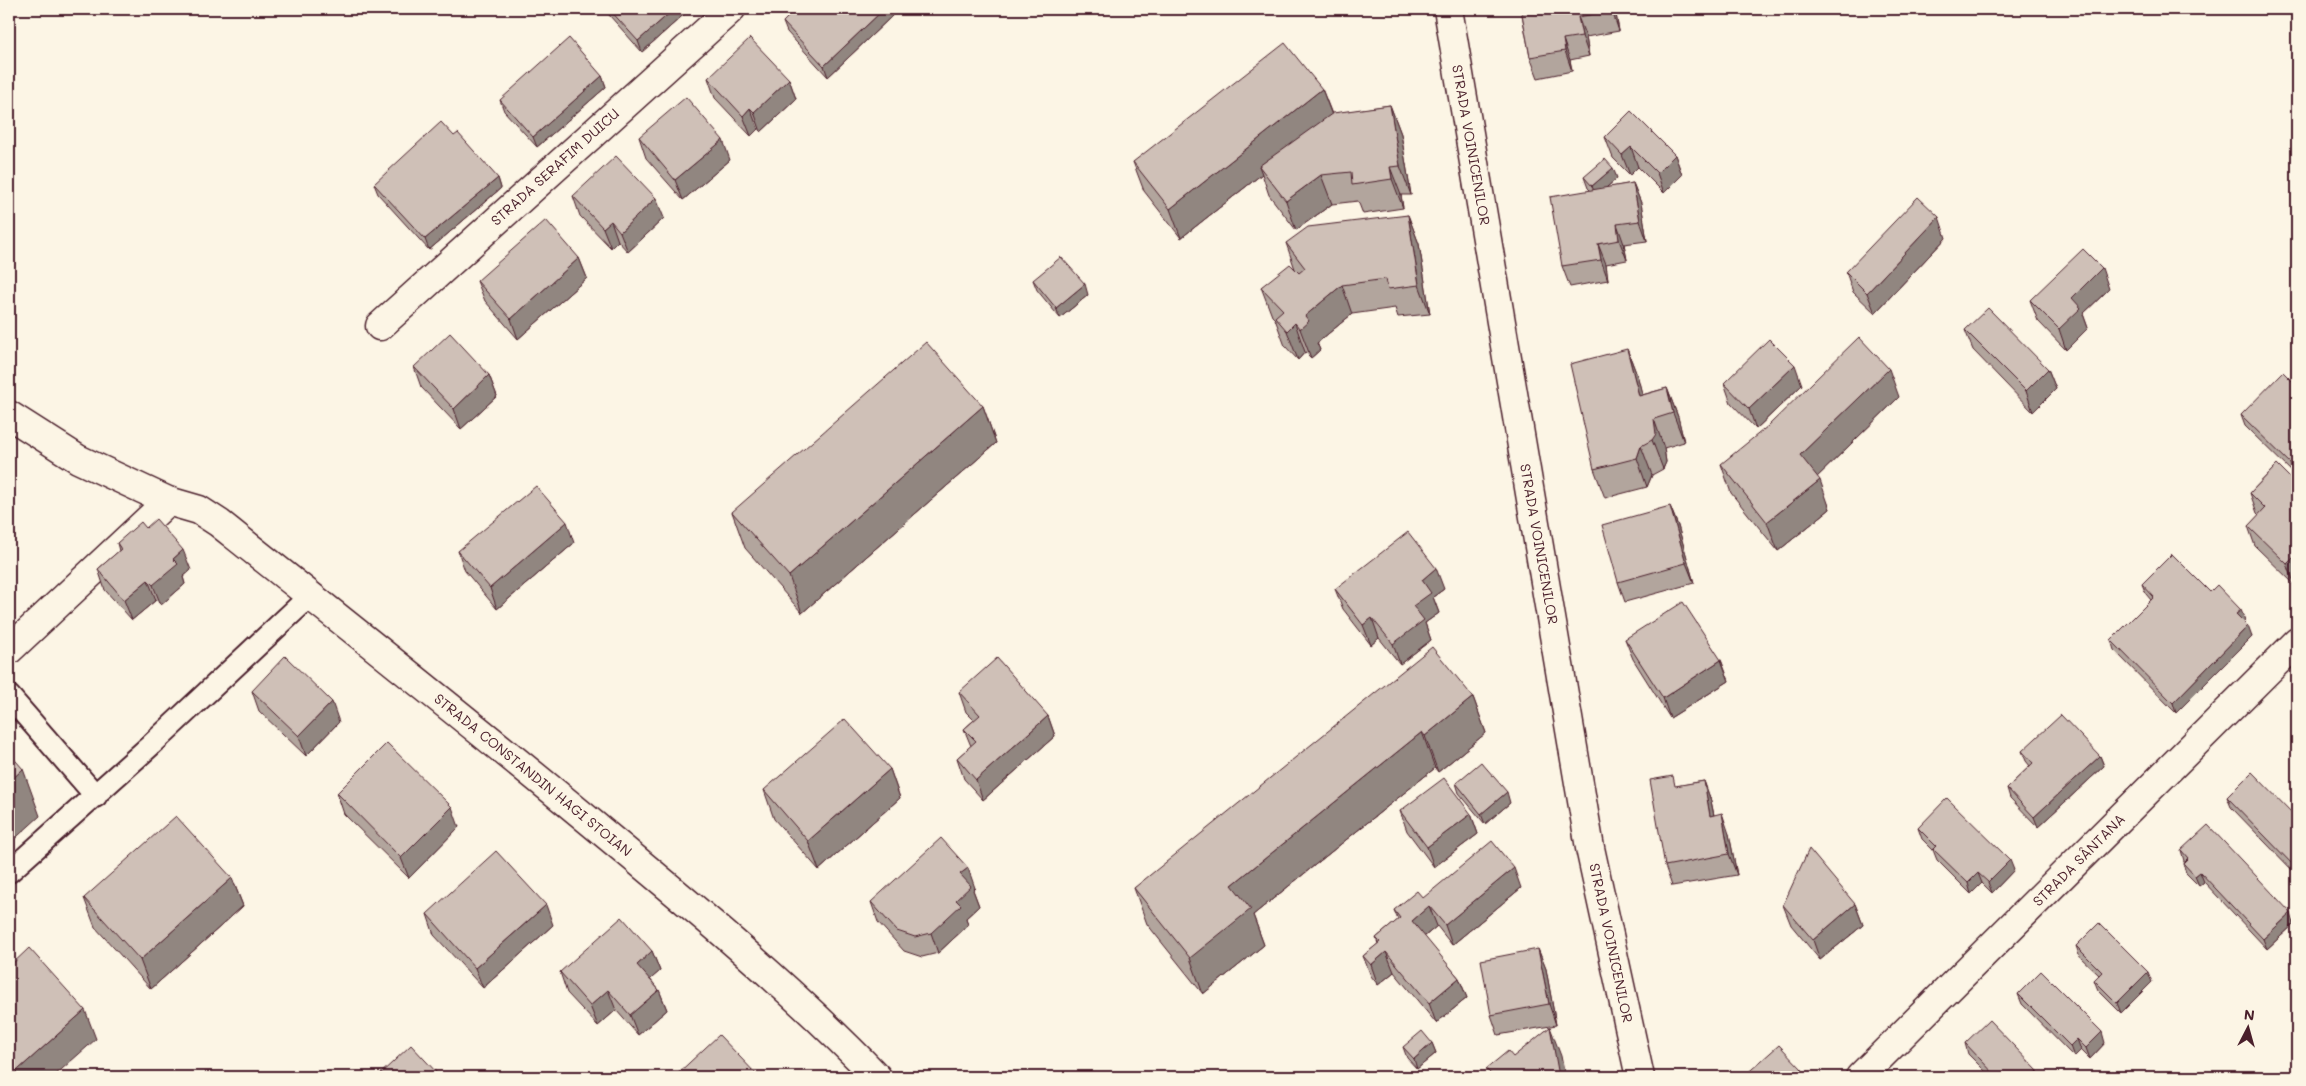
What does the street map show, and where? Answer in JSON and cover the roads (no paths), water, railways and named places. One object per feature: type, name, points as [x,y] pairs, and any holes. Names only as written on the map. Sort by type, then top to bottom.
[{"type":"street","name":"STRADA SERAFIM DUICU","points":[[380,326],[731,9]]},
{"type":"street","name":"STRADA VOINICENILOR","points":[[1448,9],[1590,848],[1640,1077]]},
{"type":"street","name":"STRADA CONSTANDIN HAGI STOIAN","points":[[9,415],[78,458],[168,501],[199,510],[219,523],[504,751],[690,904],[844,1043],[877,1077]]},
{"type":"street","points":[[9,650],[168,501]]},
{"type":"street","name":"STRADA SÂNTANA","points":[[1860,1077],[2297,642]]},
{"type":"lane","points":[[9,872],[96,796],[310,596]]},
{"type":"lane","points":[[9,696],[96,796]]}]
